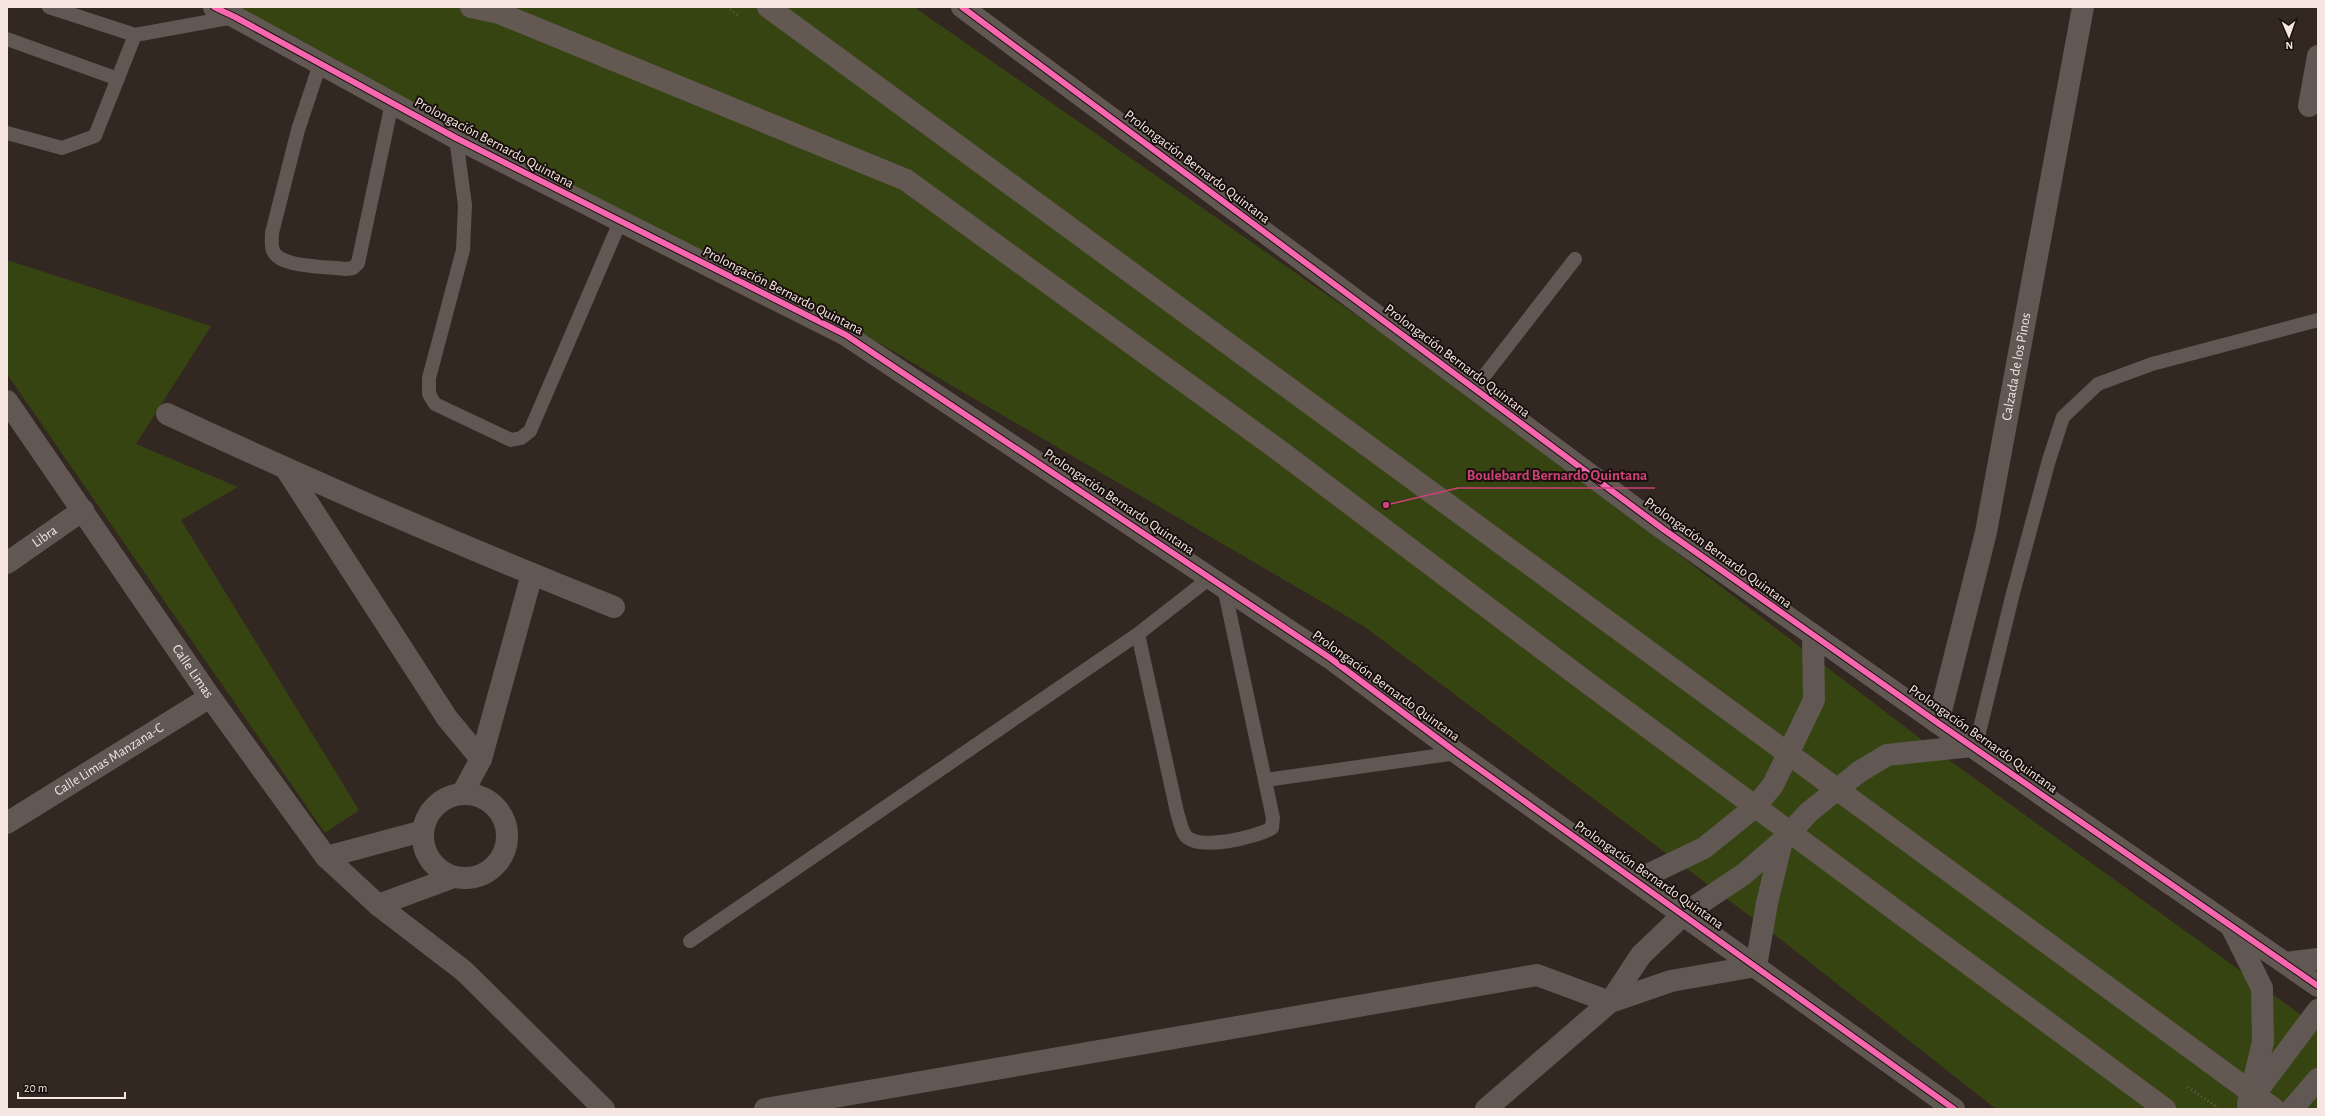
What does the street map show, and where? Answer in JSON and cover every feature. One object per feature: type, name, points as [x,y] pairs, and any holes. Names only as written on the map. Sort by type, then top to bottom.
[{"type":"main road","points":[[471,7],[499,13],[906,180],[1280,451],[1581,678],[2165,1109]]},
{"type":"main road","points":[[768,7],[2274,1109]]},
{"type":"street","name":"Prolongación Bernardo Quintana","points":[[214,7],[235,17],[456,138],[846,335],[1330,658],[1458,752],[1954,1109]]},
{"type":"street","name":"Prolongación Bernardo Quintana","points":[[962,7],[1663,529],[1938,723],[2318,986]]},
{"type":"street","name":"Calzada de los Pinos","points":[[1938,723],[1986,532],[2083,7]]},
{"type":"street","points":[[2309,106],[2318,56]]},
{"type":"street","name":"Calle Limas","points":[[7,401],[210,697],[326,857],[378,905],[464,971],[604,1109]]},
{"type":"street","points":[[167,414],[286,469],[532,574],[614,607]]},
{"type":"street","points":[[286,469],[447,718],[481,759]]},
{"type":"street","name":"Libra","points":[[7,563],[82,510]]},
{"type":"street","points":[[462,794],[481,759],[532,574]]},
{"type":"street","points":[[1637,880],[1704,848],[1756,806],[1773,785],[1814,700],[1813,635]]},
{"type":"street","name":"Calle Limas Manzana-C","points":[[7,823],[210,697]]},
{"type":"street","points":[[1486,1109],[1610,1002],[1641,955],[1684,914],[1744,874],[1782,842],[1809,812],[1859,772],[1887,755],[1974,748]]},
{"type":"street","points":[[462,794],[476,796],[490,802],[500,813],[506,826],[508,840],[504,855],[495,866],[483,875],[469,878],[454,877],[440,870],[429,860],[424,846],[423,831],[427,817],[436,805],[448,798],[462,794]]},
{"type":"street","points":[[326,857],[423,831]]},
{"type":"street","points":[[765,1109],[1537,975],[1610,1002],[1671,981],[1756,966],[1767,903],[1782,842]]},
{"type":"street","points":[[378,905],[454,877]]},
{"type":"street","points":[[2229,924],[2262,988],[2263,1042],[2245,1106]]},
{"type":"street","points":[[2286,963],[2318,960]]},
{"type":"street","points":[[2245,1106],[2318,1010]]},
{"type":"street","points":[[2292,1109],[2318,1078]]},
{"type":"lane","points":[[48,7],[135,35],[235,17]]},
{"type":"lane","points":[[7,133],[62,148],[95,136],[135,35]]},
{"type":"lane","points":[[7,39],[118,79]]},
{"type":"lane","points":[[320,64],[298,130],[272,233],[272,247],[277,256],[288,262],[346,269],[353,268],[358,263],[392,103]]},
{"type":"lane","points":[[456,138],[465,204],[463,250],[429,378],[429,394],[435,404],[511,440],[521,438],[530,431],[620,222]]},
{"type":"lane","points":[[1474,389],[1575,259]]},
{"type":"lane","points":[[1974,748],[2012,597],[2049,460],[2063,418],[2098,384],[2152,364],[2318,320]]},
{"type":"lane","points":[[690,941],[1138,634],[1217,582],[1272,804],[1272,828],[1261,835],[1206,844],[1195,843],[1185,835],[1177,812],[1138,634]]},
{"type":"lane","points":[[1266,780],[1458,752]]},
{"type":"green space","points":[[221,7],[914,7],[1455,384],[1942,755],[2318,1027],[2318,1109],[1996,1109],[1775,935],[1365,627],[850,326]]},
{"type":"green space","points":[[7,260],[211,326],[136,444],[238,487],[181,520],[359,810],[325,833],[7,374]]},
{"type":"cycle path","points":[[214,7],[235,17],[456,138],[846,335],[1330,658],[1457,753],[1954,1109]]},
{"type":"cycle path","points":[[962,7],[1663,529],[1938,723],[2318,986]]},
{"type":"place","name":"Boulebard Bernardo Quintana","points":[[1386,505]]}]
